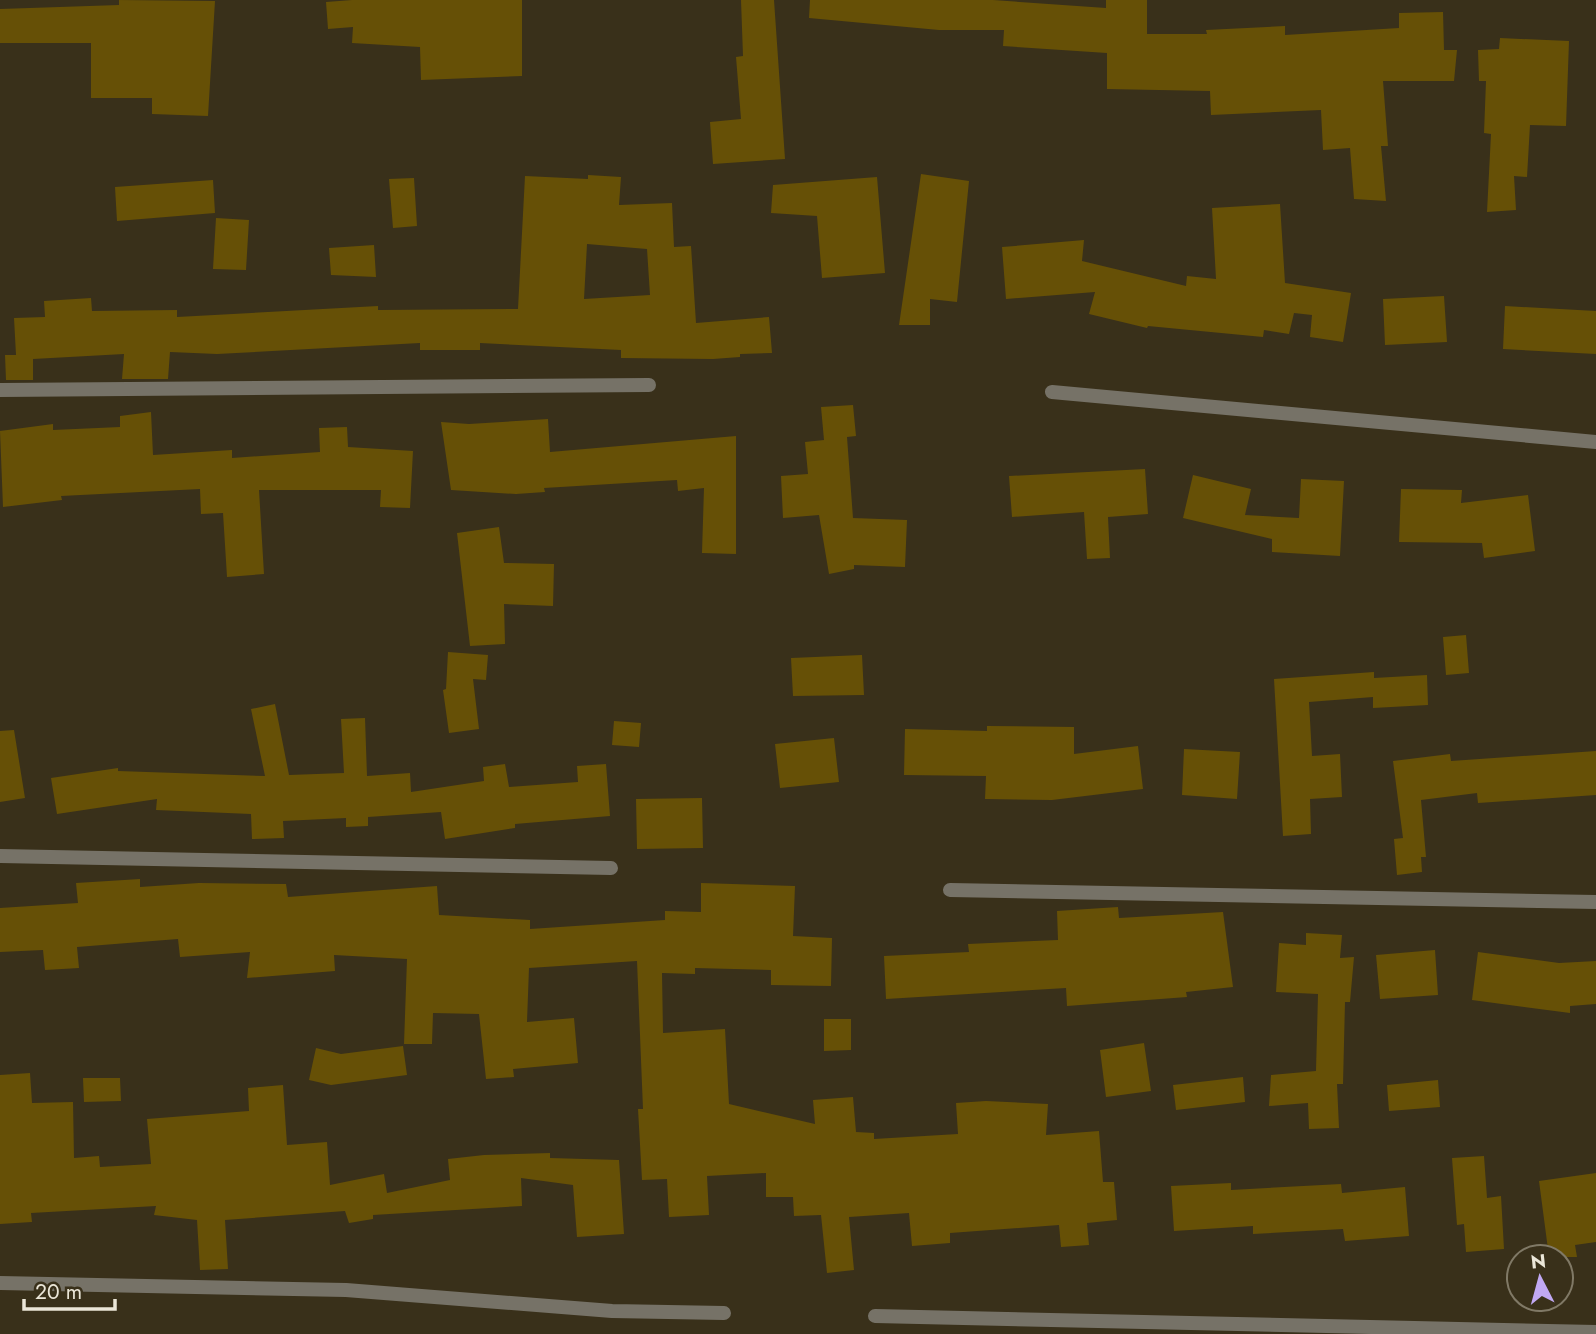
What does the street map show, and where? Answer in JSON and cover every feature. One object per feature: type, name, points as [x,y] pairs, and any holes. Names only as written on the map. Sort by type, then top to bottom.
[{"type":"street","points":[[0,390],[649,385]]},
{"type":"street","points":[[1052,392],[1596,442]]},
{"type":"street","points":[[0,856],[611,868]]},
{"type":"street","points":[[950,890],[1596,902]]},
{"type":"street","points":[[0,1283],[346,1290],[612,1311],[724,1313]]},
{"type":"street","points":[[876,1316],[1596,1332]]},
{"type":"building","points":[[119,0],[215,1],[208,116],[152,114],[152,98],[91,98],[91,43],[0,43],[0,9],[119,5]]},
{"type":"building","points":[[522,0],[522,76],[421,80],[420,47],[352,43],[353,27],[328,29],[326,2]]},
{"type":"building","points":[[741,0],[774,0],[785,159],[713,164],[710,122],[741,119],[736,57],[743,56]]},
{"type":"building","points":[[810,0],[993,0],[1106,8],[1106,0],[1147,0],[1147,34],[1207,34],[1206,30],[1285,26],[1285,35],[1399,28],[1399,13],[1443,12],[1444,50],[1457,50],[1454,81],[1383,81],[1388,146],[1381,146],[1386,201],[1354,199],[1350,148],[1323,150],[1321,110],[1211,115],[1210,91],[1107,89],[1107,53],[1003,46],[1004,30],[939,30],[809,18]]},
{"type":"building","points":[[1500,38],[1569,41],[1566,126],[1530,125],[1527,177],[1514,176],[1516,210],[1487,212],[1491,134],[1484,133],[1486,81],[1479,81],[1478,50],[1499,49]]},
{"type":"building","points":[[921,174],[969,181],[957,302],[930,299],[930,325],[899,325]]},
{"type":"building","points":[[588,175],[621,177],[619,205],[672,203],[674,247],[691,246],[696,323],[769,317],[772,353],[740,354],[740,357],[713,359],[621,358],[621,350],[480,343],[480,350],[420,350],[420,343],[217,354],[170,352],[168,379],[122,379],[124,354],[33,359],[33,380],[6,380],[5,355],[16,355],[14,318],[45,317],[44,301],[91,298],[92,311],[177,310],[177,317],[378,306],[378,310],[518,309],[525,176],[588,179]],"holes":[[[587,244],[647,249],[650,295],[584,299]]]},
{"type":"building","points":[[877,177],[885,273],[822,278],[817,216],[771,213],[773,185]]},
{"type":"building","points":[[414,178],[417,226],[393,228],[389,179]]},
{"type":"building","points":[[213,180],[215,213],[117,221],[115,187]]},
{"type":"building","points":[[1280,204],[1285,283],[1351,293],[1343,342],[1310,337],[1312,315],[1294,313],[1289,334],[1264,330],[1263,337],[1147,328],[1089,314],[1095,292],[1006,299],[1002,247],[1084,240],[1082,261],[1186,286],[1187,276],[1216,279],[1212,208]]},
{"type":"building","points":[[216,218],[249,220],[246,270],[213,269]]},
{"type":"building","points":[[374,245],[376,277],[331,275],[329,248]]},
{"type":"building","points":[[1444,296],[1447,342],[1385,345],[1383,299]]},
{"type":"building","points":[[1505,306],[1596,311],[1596,354],[1503,349]]},
{"type":"building","points":[[853,405],[856,436],[847,437],[853,518],[907,520],[905,567],[854,565],[854,569],[829,574],[819,515],[783,518],[781,476],[808,474],[805,442],[824,440],[821,407]]},
{"type":"building","points":[[151,412],[153,455],[232,450],[232,458],[320,452],[319,428],[347,427],[348,447],[413,451],[410,508],[380,507],[381,490],[259,490],[264,574],[227,577],[223,513],[201,514],[200,489],[61,496],[62,500],[3,507],[0,431],[53,424],[53,430],[120,427],[120,416]]},
{"type":"building","points":[[548,419],[550,452],[736,436],[736,554],[702,553],[704,488],[678,491],[677,480],[544,488],[545,492],[516,494],[451,490],[441,422],[469,424]]},
{"type":"building","points":[[1145,469],[1148,514],[1108,517],[1110,558],[1087,559],[1084,512],[1012,517],[1009,476]]},
{"type":"building","points":[[1193,475],[1251,489],[1245,515],[1299,518],[1301,479],[1344,481],[1340,556],[1272,552],[1272,539],[1183,518]]},
{"type":"building","points":[[1401,489],[1462,490],[1461,503],[1528,495],[1535,551],[1484,558],[1482,543],[1399,542]]},
{"type":"building","points":[[499,527],[504,563],[554,564],[553,606],[504,604],[505,644],[470,646],[457,533]]},
{"type":"building","points":[[1466,635],[1469,673],[1446,675],[1443,637]]},
{"type":"building","points":[[448,652],[488,655],[486,680],[473,679],[479,729],[449,733],[443,690],[446,689]]},
{"type":"building","points":[[862,655],[864,695],[793,696],[791,658]]},
{"type":"building","points":[[1374,672],[1374,678],[1427,675],[1428,705],[1373,708],[1373,697],[1309,702],[1312,756],[1340,754],[1342,797],[1310,799],[1311,834],[1283,836],[1274,679]]},
{"type":"building","points":[[275,704],[289,775],[344,773],[341,719],[365,718],[367,776],[410,773],[411,792],[484,781],[483,767],[505,764],[509,787],[578,782],[577,766],[606,764],[610,816],[515,824],[515,828],[445,839],[441,812],[368,817],[368,826],[346,827],[346,818],[283,821],[284,838],[252,839],[251,814],[156,810],[157,799],[57,814],[51,778],[118,768],[118,771],[265,776],[251,709]]},
{"type":"building","points":[[614,721],[641,723],[639,747],[612,745]]},
{"type":"building","points":[[987,726],[1074,727],[1074,754],[1138,746],[1143,789],[1052,800],[985,799],[986,776],[904,775],[905,729],[987,731]]},
{"type":"building","points":[[14,730],[25,798],[0,802],[0,731]]},
{"type":"building","points":[[834,738],[839,782],[780,788],[775,744]]},
{"type":"building","points":[[1184,749],[1240,752],[1237,799],[1182,795]]},
{"type":"building","points":[[1596,751],[1596,795],[1478,803],[1477,793],[1421,800],[1426,857],[1421,857],[1422,872],[1397,875],[1394,839],[1403,838],[1393,761],[1450,754],[1451,761]]},
{"type":"building","points":[[702,798],[703,848],[637,849],[636,799]]},
{"type":"building","points":[[140,879],[140,887],[199,883],[286,884],[288,897],[437,886],[439,915],[530,920],[530,929],[665,920],[665,911],[701,912],[701,883],[795,886],[793,936],[832,938],[831,986],[771,985],[771,970],[695,968],[695,974],[662,973],[663,1033],[725,1029],[729,1104],[815,1124],[813,1100],[853,1097],[856,1132],[874,1133],[874,1139],[958,1134],[956,1103],[986,1101],[1048,1104],[1046,1135],[1099,1131],[1103,1182],[1114,1182],[1117,1220],[1087,1223],[1089,1245],[1061,1247],[1059,1225],[950,1233],[950,1243],[912,1246],[909,1213],[849,1217],[854,1270],[827,1273],[821,1215],[794,1216],[793,1197],[766,1197],[766,1173],[707,1176],[709,1215],[669,1217],[667,1179],[642,1180],[638,1109],[643,1109],[637,961],[529,968],[527,1022],[574,1018],[578,1063],[513,1069],[514,1077],[486,1079],[479,1014],[433,1013],[432,1044],[404,1044],[407,959],[334,955],[335,971],[247,978],[250,952],[180,957],[178,939],[77,947],[79,968],[45,970],[43,950],[0,952],[0,908],[78,903],[76,883]]},
{"type":"building","points":[[1118,907],[1119,918],[1223,912],[1233,987],[1186,992],[1187,997],[1067,1006],[1066,988],[886,999],[884,956],[969,952],[968,944],[1058,940],[1057,911]]},
{"type":"building","points":[[1306,933],[1342,935],[1340,958],[1354,957],[1350,1002],[1345,1002],[1343,1084],[1337,1084],[1339,1128],[1309,1129],[1308,1103],[1269,1106],[1271,1075],[1316,1071],[1318,994],[1276,992],[1279,943],[1306,945]]},
{"type":"building","points":[[1435,950],[1438,995],[1380,999],[1376,955]]},
{"type":"building","points":[[1478,952],[1559,963],[1596,961],[1596,1004],[1570,1006],[1570,1013],[1472,1000]]},
{"type":"building","points":[[824,1019],[851,1019],[851,1050],[824,1051]]},
{"type":"building","points":[[1144,1043],[1151,1091],[1106,1097],[1100,1050]]},
{"type":"building","points":[[403,1046],[407,1075],[331,1085],[309,1080],[316,1048],[341,1054]]},
{"type":"building","points":[[30,1073],[32,1103],[73,1102],[74,1158],[99,1156],[100,1167],[151,1164],[147,1119],[249,1111],[248,1088],[283,1085],[287,1145],[327,1142],[330,1185],[384,1174],[387,1193],[450,1180],[448,1159],[484,1155],[550,1153],[550,1158],[619,1160],[624,1234],[577,1237],[573,1185],[521,1178],[522,1206],[373,1215],[373,1219],[349,1223],[345,1211],[225,1220],[228,1269],[200,1270],[197,1220],[154,1215],[156,1206],[31,1213],[32,1222],[0,1224],[0,1075]]},
{"type":"building","points":[[1243,1077],[1245,1102],[1176,1110],[1173,1085]]},
{"type":"building","points":[[83,1078],[120,1078],[121,1101],[84,1102]]},
{"type":"building","points":[[1438,1080],[1440,1107],[1389,1111],[1387,1085]]},
{"type":"building","points":[[1484,1156],[1487,1198],[1501,1196],[1504,1249],[1466,1252],[1464,1224],[1457,1225],[1452,1158]]},
{"type":"building","points":[[1596,1173],[1596,1242],[1575,1245],[1547,1243],[1539,1181]]},
{"type":"building","points":[[1231,1183],[1231,1190],[1341,1184],[1342,1193],[1405,1187],[1409,1236],[1345,1241],[1343,1229],[1253,1234],[1253,1226],[1174,1231],[1171,1186]]}]
